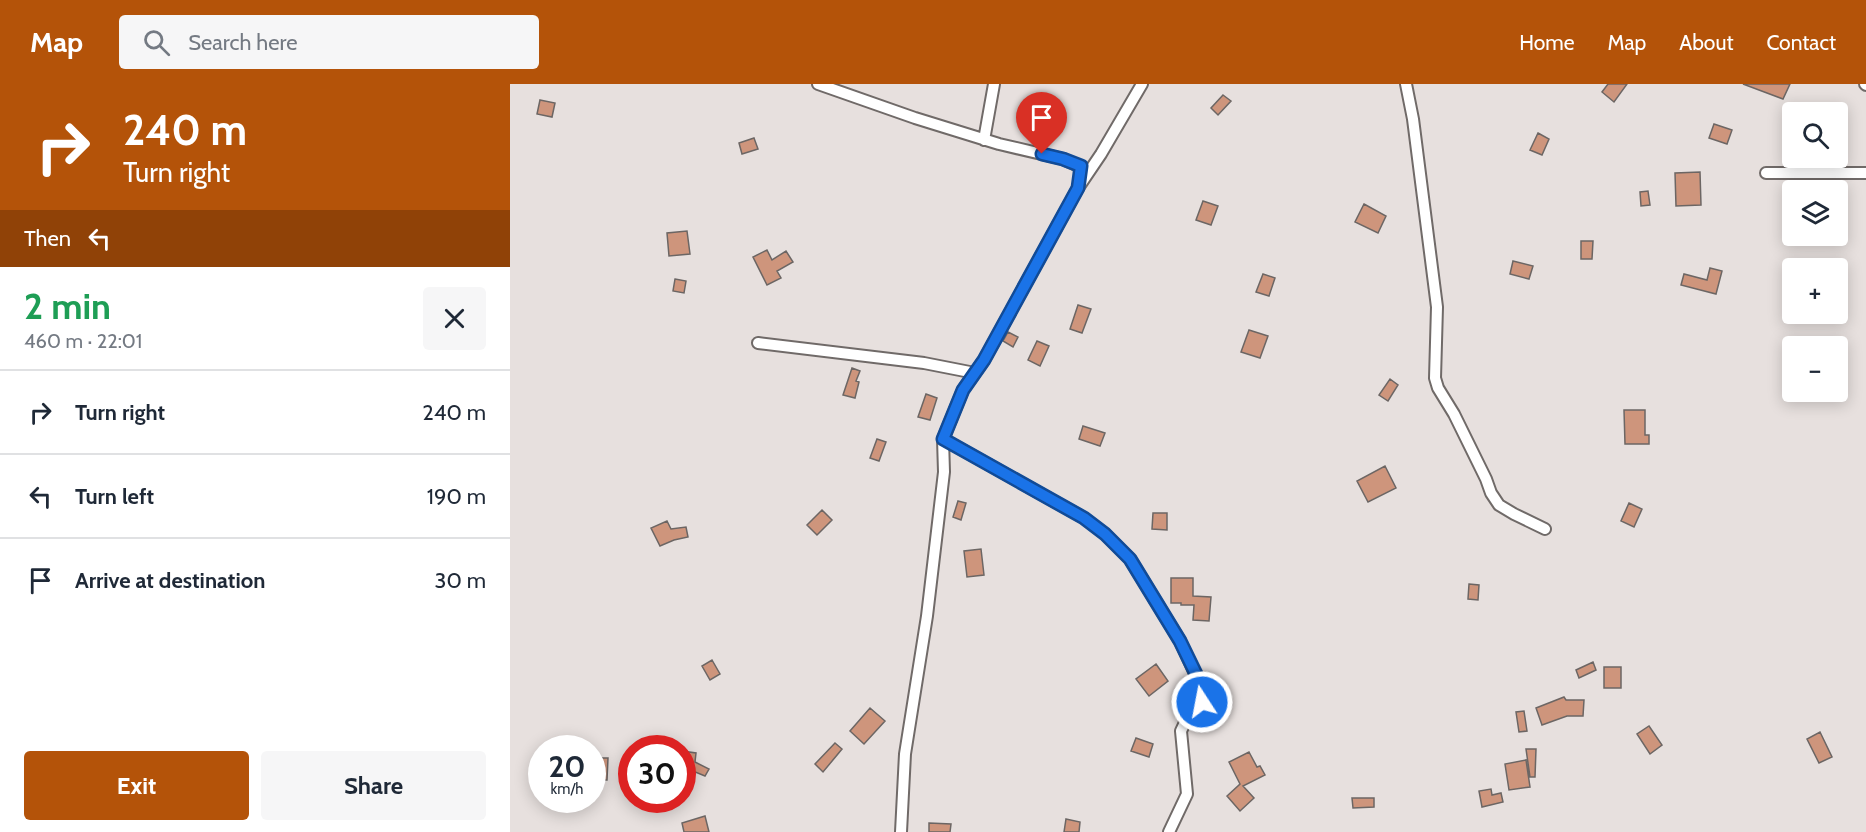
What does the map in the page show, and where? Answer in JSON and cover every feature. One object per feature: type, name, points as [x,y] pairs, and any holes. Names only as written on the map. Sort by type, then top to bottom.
[{"type":"street","points":[[818,84],[984,140],[1063,159],[1081,166]]},
{"type":"street","points":[[984,140],[994,84]]},
{"type":"street","points":[[901,832],[905,754],[927,616],[944,472],[943,439],[963,390],[984,360],[1078,188],[1142,84]]},
{"type":"street","points":[[1406,84],[1413,119],[1437,307],[1435,378],[1438,388],[1454,414],[1491,493],[1499,505],[1545,529]]},
{"type":"street","points":[[1081,166],[1101,154]]},
{"type":"street","points":[[1078,188],[1081,166]]},
{"type":"street","points":[[1766,173],[1866,173]]},
{"type":"street","points":[[758,343],[924,363],[975,373]]},
{"type":"street","points":[[943,439],[1084,518],[1105,534],[1130,559],[1180,641],[1203,691],[1202,702],[1190,712],[1181,731],[1187,794],[1169,832]]},
{"type":"building","points":[[1608,84],[1627,84],[1614,102],[1602,92]]},
{"type":"building","points":[[1743,84],[1790,84],[1783,99]]},
{"type":"building","points":[[1223,95],[1231,101],[1218,115],[1211,108]]},
{"type":"building","points":[[540,100],[555,103],[552,117],[537,114]]},
{"type":"building","points":[[1714,124],[1732,130],[1727,144],[1709,138]]},
{"type":"building","points":[[1538,133],[1549,139],[1542,155],[1530,150]]},
{"type":"building","points":[[754,138],[758,149],[742,154],[739,143]]},
{"type":"building","points":[[1700,172],[1701,205],[1676,206],[1675,173]]},
{"type":"building","points":[[1648,191],[1650,205],[1641,206],[1640,192]]},
{"type":"building","points":[[1203,201],[1218,206],[1211,225],[1196,220]]},
{"type":"building","points":[[1364,204],[1386,216],[1378,233],[1355,222]]},
{"type":"building","points":[[687,231],[690,254],[669,256],[667,233]]},
{"type":"building","points":[[1581,241],[1593,241],[1592,259],[1581,259]]},
{"type":"building","points":[[767,250],[772,260],[786,251],[793,262],[777,271],[781,278],[767,285],[753,257]]},
{"type":"building","points":[[1513,261],[1533,266],[1529,279],[1510,274]]},
{"type":"building","points":[[1710,268],[1722,271],[1716,294],[1681,285],[1684,274],[1707,280]]},
{"type":"building","points":[[1263,274],[1275,278],[1269,296],[1256,292]]},
{"type":"building","points":[[675,279],[686,281],[684,293],[673,291]]},
{"type":"building","points":[[1078,305],[1091,309],[1082,333],[1070,329]]},
{"type":"building","points":[[1249,330],[1268,336],[1260,358],[1241,352]]},
{"type":"building","points":[[1008,332],[1018,337],[1013,347],[1003,341]]},
{"type":"building","points":[[1037,341],[1049,346],[1040,366],[1028,360]]},
{"type":"building","points":[[852,368],[860,371],[856,381],[859,382],[855,398],[843,395]]},
{"type":"building","points":[[1390,379],[1398,385],[1388,401],[1379,395]]},
{"type":"building","points":[[926,394],[937,398],[930,420],[918,417]]},
{"type":"building","points":[[1624,410],[1645,410],[1645,435],[1649,435],[1649,444],[1625,444]]},
{"type":"building","points":[[1083,426],[1105,433],[1100,446],[1079,439]]},
{"type":"building","points":[[877,439],[886,442],[879,461],[870,458]]},
{"type":"building","points":[[1385,466],[1396,488],[1368,502],[1357,481]]},
{"type":"building","points":[[958,501],[966,503],[961,520],[953,517]]},
{"type":"building","points":[[1629,503],[1642,509],[1634,527],[1621,521]]},
{"type":"building","points":[[822,510],[832,520],[817,535],[807,525]]},
{"type":"building","points":[[1153,513],[1167,513],[1167,530],[1152,529]]},
{"type":"building","points":[[667,521],[671,529],[686,527],[688,537],[660,546],[651,528]]},
{"type":"building","points":[[981,549],[984,575],[967,577],[964,551]]},
{"type":"building","points":[[1171,578],[1193,578],[1193,596],[1211,597],[1209,621],[1193,620],[1194,605],[1171,603]]},
{"type":"building","points":[[1469,584],[1479,585],[1478,600],[1468,599]]},
{"type":"building","points":[[712,660],[720,674],[710,680],[702,666]]},
{"type":"building","points":[[1593,662],[1596,670],[1579,678],[1576,670]]},
{"type":"building","points":[[1156,664],[1168,681],[1149,696],[1136,679]]},
{"type":"building","points":[[1604,667],[1621,667],[1621,688],[1604,688]]},
{"type":"building","points":[[1564,697],[1566,700],[1584,700],[1583,716],[1567,716],[1542,725],[1536,708]]},
{"type":"building","points":[[870,708],[885,721],[864,744],[850,731]]},
{"type":"building","points":[[1524,711],[1527,731],[1519,732],[1516,712]]},
{"type":"building","points":[[1649,726],[1662,745],[1650,754],[1637,734]]},
{"type":"building","points":[[1820,732],[1832,757],[1819,763],[1807,739]]},
{"type":"building","points":[[1136,738],[1153,744],[1149,757],[1131,751]]},
{"type":"building","points":[[835,743],[842,749],[823,772],[815,764]]},
{"type":"building","points":[[1526,749],[1536,749],[1535,777],[1530,777]]},
{"type":"building","points":[[1249,752],[1257,767],[1260,766],[1265,775],[1243,786],[1254,798],[1240,811],[1227,796],[1240,784],[1229,762]]},
{"type":"building","points":[[606,758],[608,758],[607,780]]},
{"type":"building","points":[[1526,760],[1530,787],[1509,790],[1505,764]]},
{"type":"building","points":[[696,762],[709,769],[705,776],[696,772]]},
{"type":"building","points":[[1491,789],[1492,795],[1501,793],[1503,802],[1482,807],[1479,791]]},
{"type":"building","points":[[1352,798],[1374,798],[1374,807],[1353,808]]},
{"type":"building","points":[[705,816],[709,832],[684,832],[682,823]]},
{"type":"building","points":[[1066,819],[1080,822],[1079,832],[1064,832]]},
{"type":"building","points":[[929,823],[951,824],[950,832],[929,832]]},
{"type":"route","points":[[1042,154],[1081,166],[1078,188],[984,360],[963,390],[943,439],[1084,518],[1105,534],[1130,559],[1180,641],[1203,691],[1202,702]]}]
